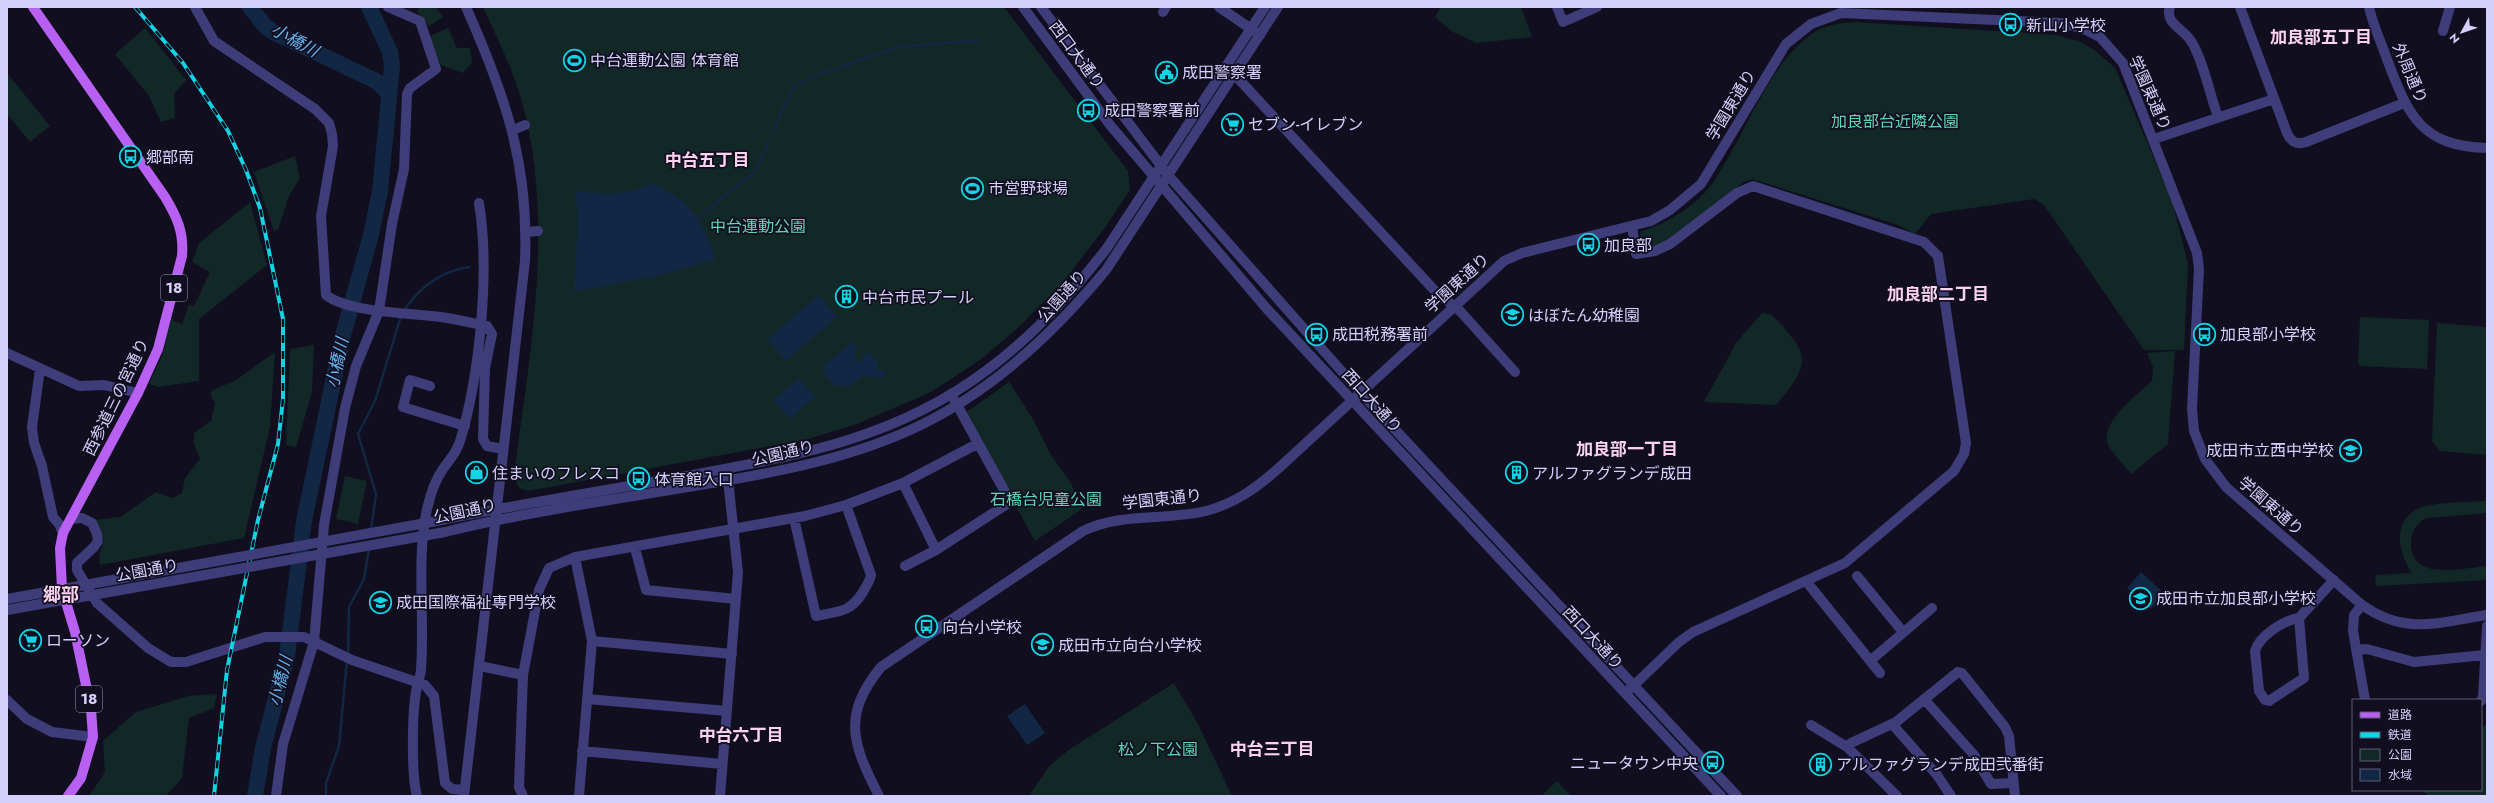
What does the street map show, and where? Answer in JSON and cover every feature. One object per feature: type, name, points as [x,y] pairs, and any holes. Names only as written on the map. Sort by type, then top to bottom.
[{"type":"main road","name":"西参道三の宮通り","points":[[33,7],[165,197],[182,230],[182,256],[160,342],[138,393],[63,533],[60,548],[62,589],[65,599]]},
{"type":"main road","name":"18","points":[[65,599],[75,632],[91,709],[93,737],[81,778],[68,796]]},
{"type":"street","points":[[195,7],[214,41],[315,109],[323,116],[332,129],[333,146],[321,216],[324,290],[326,295],[338,301],[375,310],[487,326],[492,334],[484,368],[483,439],[487,446],[503,449]]},
{"type":"street","points":[[276,796],[283,744],[314,642],[324,525],[345,408],[356,366],[375,310],[404,169],[407,94],[410,88],[436,69],[420,21],[388,7]]},
{"type":"street","points":[[71,519],[82,518],[92,523],[97,534],[98,541],[94,547],[77,563],[76,570],[97,603],[109,616],[157,654],[171,662],[186,662],[265,637],[304,637],[348,658],[418,682],[428,687],[434,696],[445,783],[452,789],[464,793],[480,666],[495,519],[524,268],[526,232],[522,173],[513,130],[495,74],[466,7]]},
{"type":"street","name":"西口大通り","points":[[1023,7],[1110,125],[1266,309],[1721,796]]},
{"type":"street","name":"西口大通り","points":[[1041,7],[1168,175],[1360,392],[1737,796]]},
{"type":"street","points":[[1219,7],[1260,35]]},
{"type":"street","name":"公園通り","points":[[62,589],[442,520],[497,508],[697,474],[822,449],[878,430],[951,394],[1004,356],[1058,308],[1107,248],[1264,7]]},
{"type":"street","name":"公園通り","points":[[65,599],[444,532],[495,519],[728,480],[855,451],[910,430],[957,404],[1024,357],[1076,307],[1106,270],[1278,7]]},
{"type":"street","points":[[1557,7],[1563,22],[1597,7]]},
{"type":"street","points":[[2170,7],[2168,14],[2170,19],[2191,40],[2218,117]]},
{"type":"street","points":[[2240,7],[2290,139],[2299,144],[2404,103]]},
{"type":"street","name":"外周通り","points":[[2369,7],[2404,103],[2414,118],[2437,136],[2466,147],[2487,148]]},
{"type":"street","points":[[2443,31],[2450,7]]},
{"type":"street","name":"学園東通り","points":[[879,796],[859,755],[855,722],[857,706],[863,693],[881,667],[1083,530],[1098,523],[1117,519],[1204,511],[1247,494],[1276,471],[1453,306],[1504,261],[1522,253],[1651,221],[1670,210],[1701,184],[1786,44],[1811,24],[1841,13],[2060,23],[2082,28],[2100,37],[2123,63],[2154,139],[2197,253],[2199,270],[2192,409],[2198,445],[2214,474],[2226,487],[2362,605],[2379,617],[2408,625],[2423,625],[2487,615]]},
{"type":"street","points":[[1234,74],[1437,293],[1460,311],[1515,372]]},
{"type":"street","points":[[2154,139],[2274,99]]},
{"type":"street","points":[[513,130],[525,125]]},
{"type":"street","points":[[1625,694],[1678,642],[1693,632],[1806,581],[1848,560],[1940,485],[1954,471],[1962,459],[1966,443],[1938,256],[1924,242],[1753,186],[1737,193],[1670,244],[1655,251],[1636,254],[1632,226]]},
{"type":"street","points":[[417,796],[414,784],[415,717],[418,682],[421,672],[423,603],[421,552],[427,508],[439,476],[455,454],[464,426],[478,355],[482,224],[479,203]]},
{"type":"street","points":[[526,232],[538,231]]},
{"type":"street","points":[[7,353],[40,370],[79,386],[104,385],[138,393]]},
{"type":"street","points":[[40,370],[32,427],[34,442],[42,466],[53,517],[59,524],[63,533]]},
{"type":"street","points":[[430,386],[410,380],[403,407],[464,426]]},
{"type":"street","points":[[905,566],[936,550],[1007,504],[1009,499],[977,444],[951,394]]},
{"type":"street","points":[[522,796],[519,787],[523,675],[544,576],[556,563],[575,557],[635,548],[794,518],[846,504],[903,483],[977,444]]},
{"type":"street","points":[[720,796],[738,572],[735,530],[728,480]]},
{"type":"street","points":[[903,483],[936,550]]},
{"type":"street","points":[[794,518],[816,616],[843,610],[855,605],[871,575],[846,504]]},
{"type":"street","points":[[635,548],[646,590],[736,599]]},
{"type":"street","points":[[575,557],[592,641],[579,796]]},
{"type":"street","points":[[1857,576],[1903,632]]},
{"type":"street","points":[[2299,618],[2304,678],[2269,701],[2265,700],[2259,691],[2255,651],[2257,645],[2263,638],[2289,621],[2299,618],[2334,580]]},
{"type":"street","points":[[1806,581],[1880,673]]},
{"type":"street","points":[[7,599],[62,589]]},
{"type":"street","points":[[7,610],[65,599]]},
{"type":"street","points":[[2362,605],[2352,619],[2365,699]]},
{"type":"street","points":[[1870,660],[1932,608]]},
{"type":"street","points":[[2482,699],[2487,626]]},
{"type":"street","points":[[592,641],[732,654]]},
{"type":"street","points":[[2356,650],[2367,649],[2414,662],[2485,655]]},
{"type":"street","points":[[480,666],[523,675]]},
{"type":"street","points":[[1848,747],[1851,743],[1892,724],[1955,673],[1962,673],[2005,727],[2009,736],[2015,796]]},
{"type":"street","points":[[587,699],[726,711]]},
{"type":"street","points":[[1924,699],[1974,755],[1991,784],[2013,783]]},
{"type":"street","points":[[7,700],[27,719],[52,732],[93,737]]},
{"type":"street","points":[[1892,724],[1937,775],[1951,796]]},
{"type":"street","points":[[1811,725],[1848,747],[1897,796]]},
{"type":"street","points":[[582,751],[722,764]]},
{"type":"green space","points":[[419,7],[436,7],[443,17],[429,26],[417,12]]},
{"type":"green space","name":"中台運動公園","points":[[483,7],[1004,7],[1128,171],[1130,190],[1104,229],[1064,281],[1020,326],[980,360],[931,392],[857,424],[808,439],[528,491],[518,486],[515,481],[514,474],[527,382],[536,288],[538,241],[537,194],[532,148],[522,102],[509,66]]},
{"type":"green space","points":[[1441,7],[1521,7],[1532,37],[1476,43],[1451,31],[1435,17]]},
{"type":"green space","name":"加良部台近隣公園","points":[[1856,22],[2056,35],[2078,41],[2095,50],[2115,68],[2172,200],[2188,264],[2184,350],[2144,350],[2044,205],[2034,199],[1931,214],[1915,234],[1898,225],[1752,179],[1744,182],[1668,241],[1657,248],[1644,249],[1640,232],[1662,224],[1682,212],[1700,198],[1712,183],[1736,144],[1766,88],[1777,70],[1790,54],[1804,40],[1824,27]]},
{"type":"green space","points":[[145,28],[186,80],[174,94],[175,118],[161,122],[149,96],[115,54]]},
{"type":"green space","points":[[448,28],[457,48],[470,48],[472,63],[463,73],[441,65],[428,37]]},
{"type":"green space","points":[[7,73],[50,126],[30,142],[7,114]]},
{"type":"green space","points":[[295,156],[300,178],[289,196],[278,229],[274,231],[254,172]]},
{"type":"green space","points":[[250,202],[267,265],[199,319],[199,381],[158,387],[149,384],[162,356],[171,320],[182,324],[189,305],[194,306],[210,272],[192,262],[199,243]]},
{"type":"green space","points":[[1762,313],[1772,315],[1794,340],[1802,359],[1801,368],[1796,378],[1776,405],[1704,402],[1736,343]]},
{"type":"green space","points":[[2360,317],[2429,320],[2427,369],[2360,366],[2358,363]]},
{"type":"green space","points":[[2437,323],[2487,327],[2487,455],[2440,451],[2432,441]]},
{"type":"green space","points":[[314,345],[312,392],[296,447],[286,445],[290,349]]},
{"type":"green space","points":[[2175,351],[2168,444],[2131,474],[2108,444],[2107,436],[2109,427],[2121,410],[2152,381],[2153,367],[2147,353]]},
{"type":"green space","points":[[275,352],[270,427],[244,538],[100,565],[99,556],[104,540],[95,520],[120,517],[156,492],[172,498],[182,493],[185,478],[200,459],[194,444],[194,433],[211,421],[215,404],[210,393],[213,390],[236,380]]},
{"type":"green space","name":"石橋台児童公園","points":[[1009,382],[1033,419],[1051,455],[1071,483],[1082,509],[1035,541],[965,413]]},
{"type":"green space","points":[[345,476],[367,481],[358,524],[336,519]]},
{"type":"green space","points":[[2487,501],[2487,513],[2426,518],[2415,528],[2411,543],[2413,555],[2419,563],[2428,568],[2452,570],[2487,566],[2487,580],[2376,586],[2375,577],[2377,575],[2412,573],[2406,563],[2400,542],[2400,532],[2409,514],[2431,505]]},
{"type":"green space","name":"松ノ下公園","points":[[1174,683],[1198,724],[1232,796],[1029,796],[1050,765],[1070,749]]},
{"type":"green space","points":[[217,694],[214,708],[189,718],[182,778],[166,796],[89,796],[105,772],[103,741],[136,712],[188,696]]},
{"type":"green space","points":[[2487,724],[2487,796],[2430,796],[2422,791],[2482,791],[2482,727]]},
{"type":"green space","points":[[1557,781],[1571,796],[1541,796]]},
{"type":"water","points":[[652,183],[677,197],[693,213],[705,232],[716,259],[658,276],[574,292],[578,220],[575,190],[594,193],[614,193],[634,190]]},
{"type":"water","points":[[819,295],[837,317],[786,361],[767,339]]},
{"type":"water","points":[[853,341],[856,345],[855,361],[863,361],[864,353],[871,354],[878,362],[878,370],[885,370],[885,378],[862,376],[849,387],[834,386],[823,373],[824,366]]},
{"type":"water","points":[[799,378],[815,397],[789,419],[773,400]]},
{"type":"water","points":[[2141,572],[2165,594],[2151,609],[2127,588]]},
{"type":"water","points":[[1025,704],[1045,733],[1027,745],[1007,716]]},
{"type":"waterway","name":"小橋川","points":[[250,7],[265,26],[273,32],[376,81],[389,93]]},
{"type":"waterway","name":"小橋川","points":[[255,796],[263,748],[287,656],[304,521],[343,335],[371,235],[380,191],[392,66],[390,52],[369,7]]},
{"type":"waterway","points":[[772,134],[790,93],[795,86],[809,78],[897,47],[981,40]]},
{"type":"waterway","points":[[698,218],[756,171],[768,142]]},
{"type":"waterway","points":[[403,312],[423,288],[440,276],[470,267]]},
{"type":"waterway","points":[[371,530],[376,494],[358,434],[375,401],[401,316]]},
{"type":"waterway","points":[[348,655],[349,607],[364,579],[369,549]]},
{"type":"waterway","points":[[326,796],[326,783],[339,746],[347,660]]},
{"type":"railway","points":[[135,7],[183,63],[228,131],[246,170],[260,208],[283,319],[283,399],[278,444],[258,520],[227,670],[214,796]]},
{"type":"place","name":"新山小学校","points":[[2010,25]]},
{"type":"place","name":"中台運動公園 体育館","points":[[575,60]]},
{"type":"place","name":"成田警察署","points":[[1167,72]]},
{"type":"place","name":"成田警察署前","points":[[1088,110]]},
{"type":"place","name":"セブン-イレブン","points":[[1232,124]]},
{"type":"place","name":"郷部南","points":[[130,157]]},
{"type":"place","name":"市営野球場","points":[[973,188]]},
{"type":"place","name":"加良部","points":[[1588,245]]},
{"type":"place","name":"中台市民プール","points":[[846,297]]},
{"type":"place","name":"はぼたん幼稚園","points":[[1513,315]]},
{"type":"place","name":"成田税務署前","points":[[1316,334]]},
{"type":"place","name":"加良部小学校","points":[[2204,334]]},
{"type":"place","name":"成田市立西中学校","points":[[2350,450]]},
{"type":"place","name":"住まいのフレスコ","points":[[476,473]]},
{"type":"place","name":"アルファグランデ成田","points":[[1517,473]]},
{"type":"place","name":"体育館入口","points":[[638,479]]},
{"type":"place","name":"成田市立加良部小学校","points":[[2141,598]]},
{"type":"place","name":"成田国際福祉専門学校","points":[[381,602]]},
{"type":"place","name":"向台小学校","points":[[926,627]]},
{"type":"place","name":"ローソン","points":[[30,640]]},
{"type":"place","name":"成田市立向台小学校","points":[[1042,645]]},
{"type":"place","name":"ニュータウン中央","points":[[1713,763]]},
{"type":"place","name":"アルファグランデ成田弐番街","points":[[1821,764]]},
{"type":"district","name":"加良部五丁目","points":[[2321,37]]},
{"type":"district","name":"中台五丁目","points":[[707,160]]},
{"type":"district","name":"加良部二丁目","points":[[1938,294]]},
{"type":"district","name":"加良部一丁目","points":[[1627,449]]},
{"type":"district","name":"郷部","points":[[61,595]]},
{"type":"district","name":"中台六丁目","points":[[741,735]]},
{"type":"district","name":"中台三丁目","points":[[1272,749]]}]
